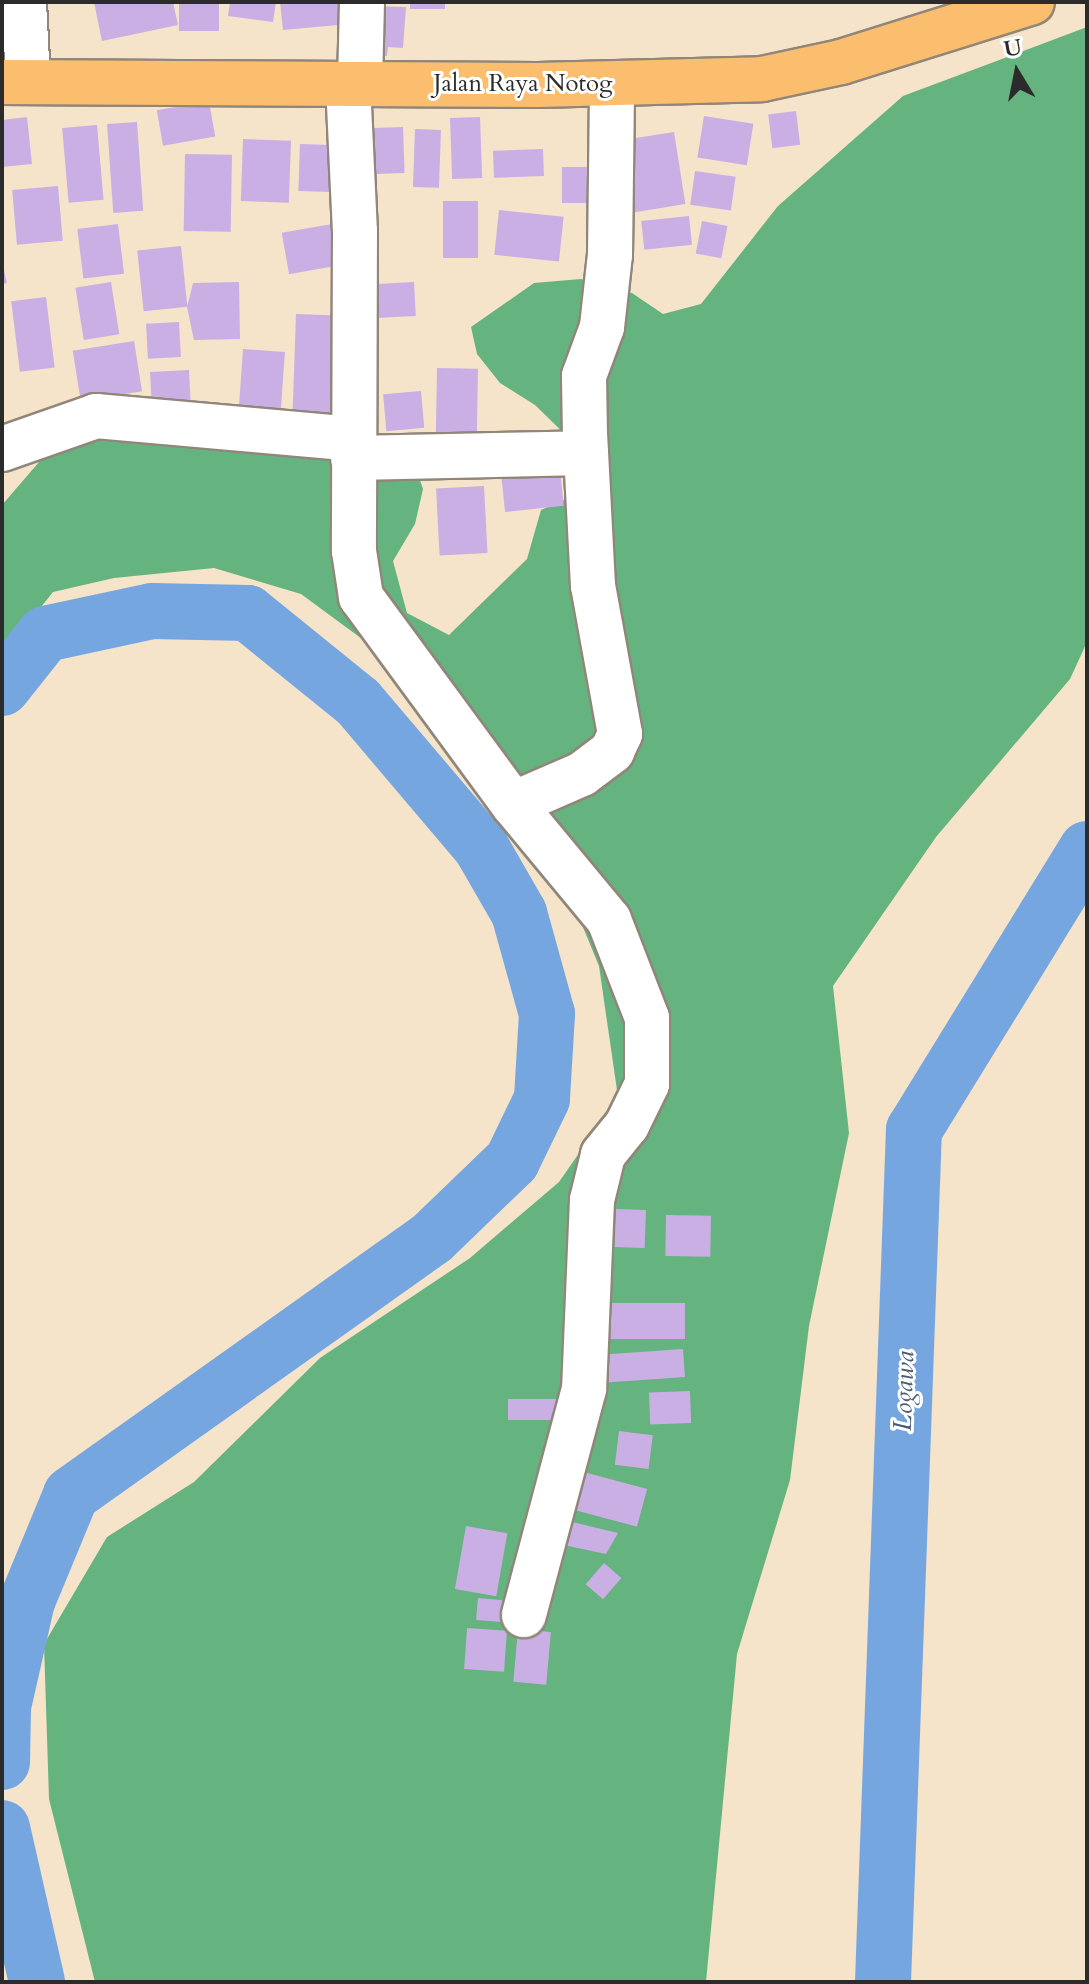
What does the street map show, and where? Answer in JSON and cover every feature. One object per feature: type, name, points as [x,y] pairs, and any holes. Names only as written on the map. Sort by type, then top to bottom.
[{"type":"highway","name":"Jalan Raya Notog","points":[[15,82],[612,85],[762,79],[981,11],[1032,2]]},
{"type":"street","points":[[15,82],[24,2]]},
{"type":"street","points":[[362,2],[354,84],[353,449],[354,551],[361,597],[513,804],[609,920],[647,1018],[647,1084],[627,1125],[603,1155],[592,1200],[584,1389],[524,1615]]},
{"type":"street","points":[[513,804],[582,774],[612,751],[620,734],[593,586],[584,376],[602,327],[610,255],[612,85]]},
{"type":"street","points":[[2,449],[96,416],[353,449],[586,453]]},
{"type":"green space","points":[[1087,27],[1087,642],[1070,679],[936,837],[833,986],[849,1133],[809,1326],[790,1480],[737,1654],[706,1982],[95,1982],[49,1799],[44,1644],[107,1537],[194,1482],[320,1358],[470,1258],[559,1182],[618,1097],[599,966],[557,864],[422,683],[301,594],[214,568],[114,578],[53,592],[2,656],[2,505],[46,454],[96,416],[353,439],[370,513],[379,448],[409,448],[423,489],[415,524],[393,561],[407,613],[449,635],[527,559],[541,510],[596,486],[575,444],[535,405],[500,383],[477,354],[471,327],[534,283],[581,279],[632,293],[663,314],[701,304],[778,206],[903,96]]},
{"type":"building","points":[[94,2],[173,2],[178,25],[102,41]]},
{"type":"building","points":[[179,2],[219,2],[219,31],[179,31]]},
{"type":"building","points":[[230,2],[276,2],[273,22],[228,16]]},
{"type":"building","points":[[280,2],[348,2],[349,24],[283,30]]},
{"type":"building","points":[[410,2],[445,2],[445,9],[410,9]]},
{"type":"building","points":[[371,6],[406,7],[403,48],[388,47],[387,56],[369,55]]},
{"type":"building","points":[[209,101],[215,136],[163,146],[157,110]]},
{"type":"building","points":[[796,111],[800,145],[772,148],[768,114]]},
{"type":"building","points":[[704,116],[753,124],[747,165],[697,157]]},
{"type":"building","points":[[27,117],[32,164],[2,167],[2,120]]},
{"type":"building","points":[[480,117],[482,178],[452,179],[450,118]]},
{"type":"building","points":[[137,122],[143,211],[113,213],[107,124]]},
{"type":"building","points":[[97,125],[104,200],[69,203],[62,128]]},
{"type":"building","points":[[403,127],[405,173],[368,174],[366,128]]},
{"type":"building","points":[[415,129],[441,130],[439,188],[413,187]]},
{"type":"building","points":[[674,132],[685,204],[633,212],[622,140]]},
{"type":"building","points":[[243,139],[291,141],[289,203],[241,201]]},
{"type":"building","points":[[300,144],[332,145],[330,192],[298,191]]},
{"type":"building","points":[[543,149],[544,176],[494,178],[493,151]]},
{"type":"building","points":[[185,154],[232,155],[231,232],[184,231]]},
{"type":"building","points":[[562,167],[602,167],[602,203],[562,203]]},
{"type":"building","points":[[695,171],[736,177],[731,210],[690,205]]},
{"type":"building","points":[[58,186],[63,241],[17,245],[12,190]]},
{"type":"building","points":[[443,201],[478,201],[478,258],[443,258]]},
{"type":"building","points":[[499,210],[564,217],[559,262],[494,255]]},
{"type":"building","points":[[689,216],[692,245],[644,250],[641,221]]},
{"type":"building","points":[[702,221],[728,226],[721,258],[696,253]]},
{"type":"building","points":[[118,224],[124,274],[83,279],[77,229]]},
{"type":"building","points":[[332,224],[339,265],[289,274],[282,233]]},
{"type":"building","points":[[181,246],[187,307],[144,311],[137,251]]},
{"type":"building","points":[[2,262],[7,283],[2,284]]},
{"type":"building","points":[[111,282],[119,334],[84,340],[75,288]]},
{"type":"building","points":[[239,282],[240,339],[194,340],[187,307],[193,283]]},
{"type":"building","points":[[414,282],[416,316],[370,318],[368,284]]},
{"type":"building","points":[[46,297],[55,367],[20,372],[11,301]]},
{"type":"building","points":[[296,314],[343,316],[339,416],[293,414]]},
{"type":"building","points":[[179,322],[181,357],[148,359],[146,324]]},
{"type":"building","points":[[134,341],[142,391],[81,401],[73,351]]},
{"type":"building","points":[[243,349],[285,352],[281,413],[239,410]]},
{"type":"building","points":[[437,368],[478,369],[477,446],[436,445]]},
{"type":"building","points":[[189,370],[191,407],[152,409],[150,372]]},
{"type":"building","points":[[421,391],[424,428],[386,431],[383,394]]},
{"type":"building","points":[[560,470],[564,506],[505,512],[501,476]]},
{"type":"building","points":[[484,486],[488,553],[440,555],[436,489]]},
{"type":"building","points":[[616,1209],[646,1210],[645,1248],[615,1247]]},
{"type":"building","points":[[666,1215],[711,1216],[710,1257],[665,1256]]},
{"type":"building","points":[[603,1303],[685,1303],[685,1339],[603,1339]]},
{"type":"building","points":[[683,1349],[685,1377],[606,1382],[604,1355]]},
{"type":"building","points":[[690,1391],[691,1423],[650,1424],[649,1392]]},
{"type":"building","points":[[508,1399],[556,1399],[556,1420],[508,1420]]},
{"type":"building","points":[[619,1431],[653,1435],[649,1469],[615,1465]]},
{"type":"building","points":[[565,1467],[647,1489],[637,1527],[555,1505]]},
{"type":"building","points":[[564,1520],[618,1533],[606,1554],[559,1544]]},
{"type":"building","points":[[466,1526],[507,1533],[496,1596],[455,1589]]},
{"type":"building","points":[[604,1563],[621,1578],[603,1599],[586,1584]]},
{"type":"building","points":[[478,1598],[503,1600],[501,1622],[476,1620]]},
{"type":"building","points":[[467,1628],[507,1631],[504,1672],[464,1669]]},
{"type":"building","points":[[518,1629],[551,1632],[546,1685],[513,1682]]},
{"type":"waterway","points":[[2,688],[45,634],[152,611],[248,613],[358,702],[481,847],[519,913],[547,1014],[542,1099],[512,1161],[432,1238],[71,1495],[27,1601],[3,1707],[2,1762]]},
{"type":"waterway","name":"Logawa","points":[[883,1982],[914,1130],[1087,849]]},
{"type":"waterway","points":[[2,1828],[37,1982]]}]
